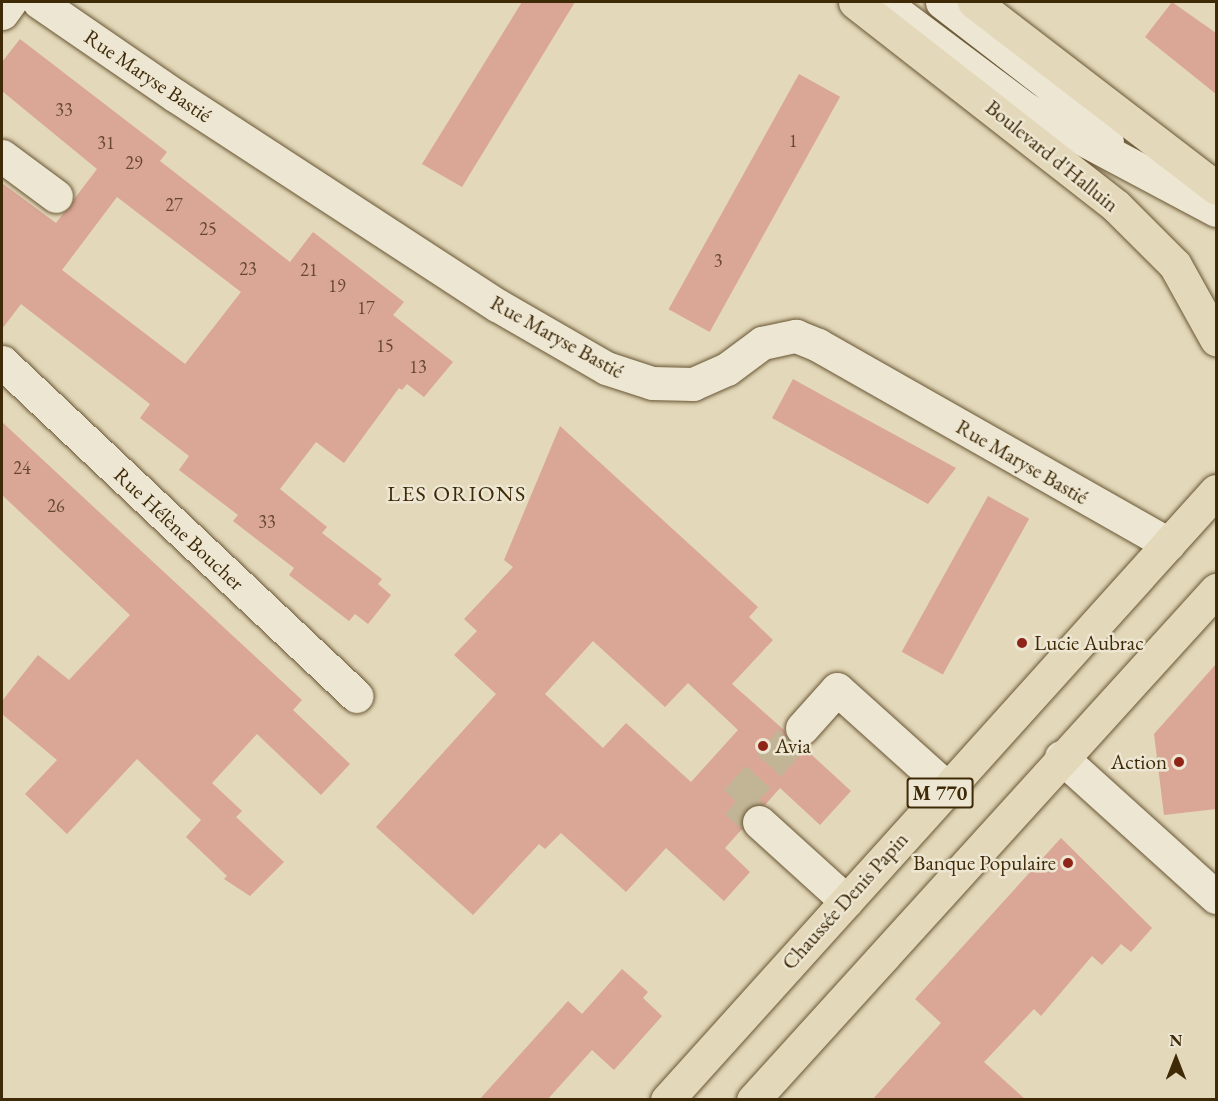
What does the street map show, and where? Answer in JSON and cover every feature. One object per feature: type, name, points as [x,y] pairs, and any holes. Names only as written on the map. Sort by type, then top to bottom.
[{"type":"main road","name":"Boulevard d'Halluin","points":[[855,2],[1116,206],[1175,265],[1216,339]]},
{"type":"main road","points":[[974,2],[1216,188]]},
{"type":"main road","name":"Chaussée Denis Papin","points":[[667,1100],[946,787],[1216,491]]},
{"type":"main road","name":"M 770","points":[[753,1100],[1061,757],[1216,591]]},
{"type":"street","points":[[2,13],[10,2]]},
{"type":"street","name":"Rue Maryse Bastié","points":[[39,2],[176,96],[487,298],[606,368],[652,383],[693,384],[726,369],[762,343],[796,336],[818,345],[1168,544]]},
{"type":"street","points":[[884,2],[1026,109],[1120,156],[1216,210]]},
{"type":"street","points":[[942,2],[1066,98],[1140,177],[1216,236]]},
{"type":"street","points":[[2,156],[56,196]]},
{"type":"street","name":"Rue Hélène Boucher","points":[[2,362],[357,696]]},
{"type":"street","points":[[802,728],[837,689],[946,787]]},
{"type":"street","points":[[1061,757],[1216,897]]},
{"type":"street","points":[[759,822],[846,901]]},
{"type":"building","points":[[522,2],[575,2],[462,187],[422,164]]},
{"type":"building","points":[[1172,2],[1216,33],[1216,94],[1145,37]]},
{"type":"building","points":[[20,39],[167,152],[160,161],[290,262],[313,232],[404,302],[393,315],[453,362],[424,397],[407,384],[402,390],[399,388],[344,463],[316,442],[280,489],[327,527],[322,533],[382,579],[378,584],[391,595],[368,624],[355,614],[349,621],[289,575],[294,568],[233,521],[238,515],[179,470],[189,456],[140,418],[150,404],[21,304],[2,329],[2,183],[56,223],[97,169],[2,91],[2,62]],"holes":[[[117,197],[241,292],[185,364],[62,270]]]},
{"type":"building","points":[[799,74],[840,97],[710,332],[669,309]]},
{"type":"building","points":[[793,379],[956,468],[928,504],[772,418]]},
{"type":"building","points":[[2,422],[302,700],[293,710],[350,764],[321,795],[257,734],[212,783],[242,811],[236,817],[284,862],[250,896],[224,879],[227,876],[186,837],[201,820],[137,759],[67,834],[25,794],[57,760],[2,714],[2,701],[38,655],[69,680],[130,615],[2,495]]},
{"type":"building","points":[[560,426],[758,607],[749,617],[773,640],[732,684],[784,730],[789,742],[802,746],[851,791],[820,825],[780,788],[765,805],[746,809],[741,819],[742,829],[725,848],[750,872],[724,901],[666,848],[626,892],[561,833],[545,849],[539,844],[473,915],[376,827],[496,694],[454,655],[477,631],[464,619],[513,567],[504,560]],"holes":[[[593,641],[665,707],[688,683],[738,730],[691,782],[626,723],[603,748],[545,694]]]},
{"type":"building","points":[[988,496],[1029,519],[943,674],[902,652]]},
{"type":"building","points":[[1216,664],[1216,809],[1164,815],[1154,734]]},
{"type":"building","points":[[1061,838],[1152,928],[1131,952],[1121,944],[1102,965],[1092,956],[1041,1016],[1034,1009],[984,1062],[1026,1100],[872,1100],[941,1023],[915,999]]},
{"type":"building","points":[[622,969],[648,992],[643,998],[662,1016],[614,1070],[592,1050],[547,1100],[479,1100],[568,1001],[582,1014]]},
{"type":"tunnel","points":[[759,822],[736,801],[802,728]]},
{"type":"place","name":"Lucie Aubrac","points":[[1022,643]]},
{"type":"place","name":"Avia","points":[[763,746]]},
{"type":"place","name":"Action","points":[[1179,762]]},
{"type":"place","name":"Banque Populaire","points":[[1068,863]]},
{"type":"district","name":"LES ORIONS","points":[[457,494]]}]
